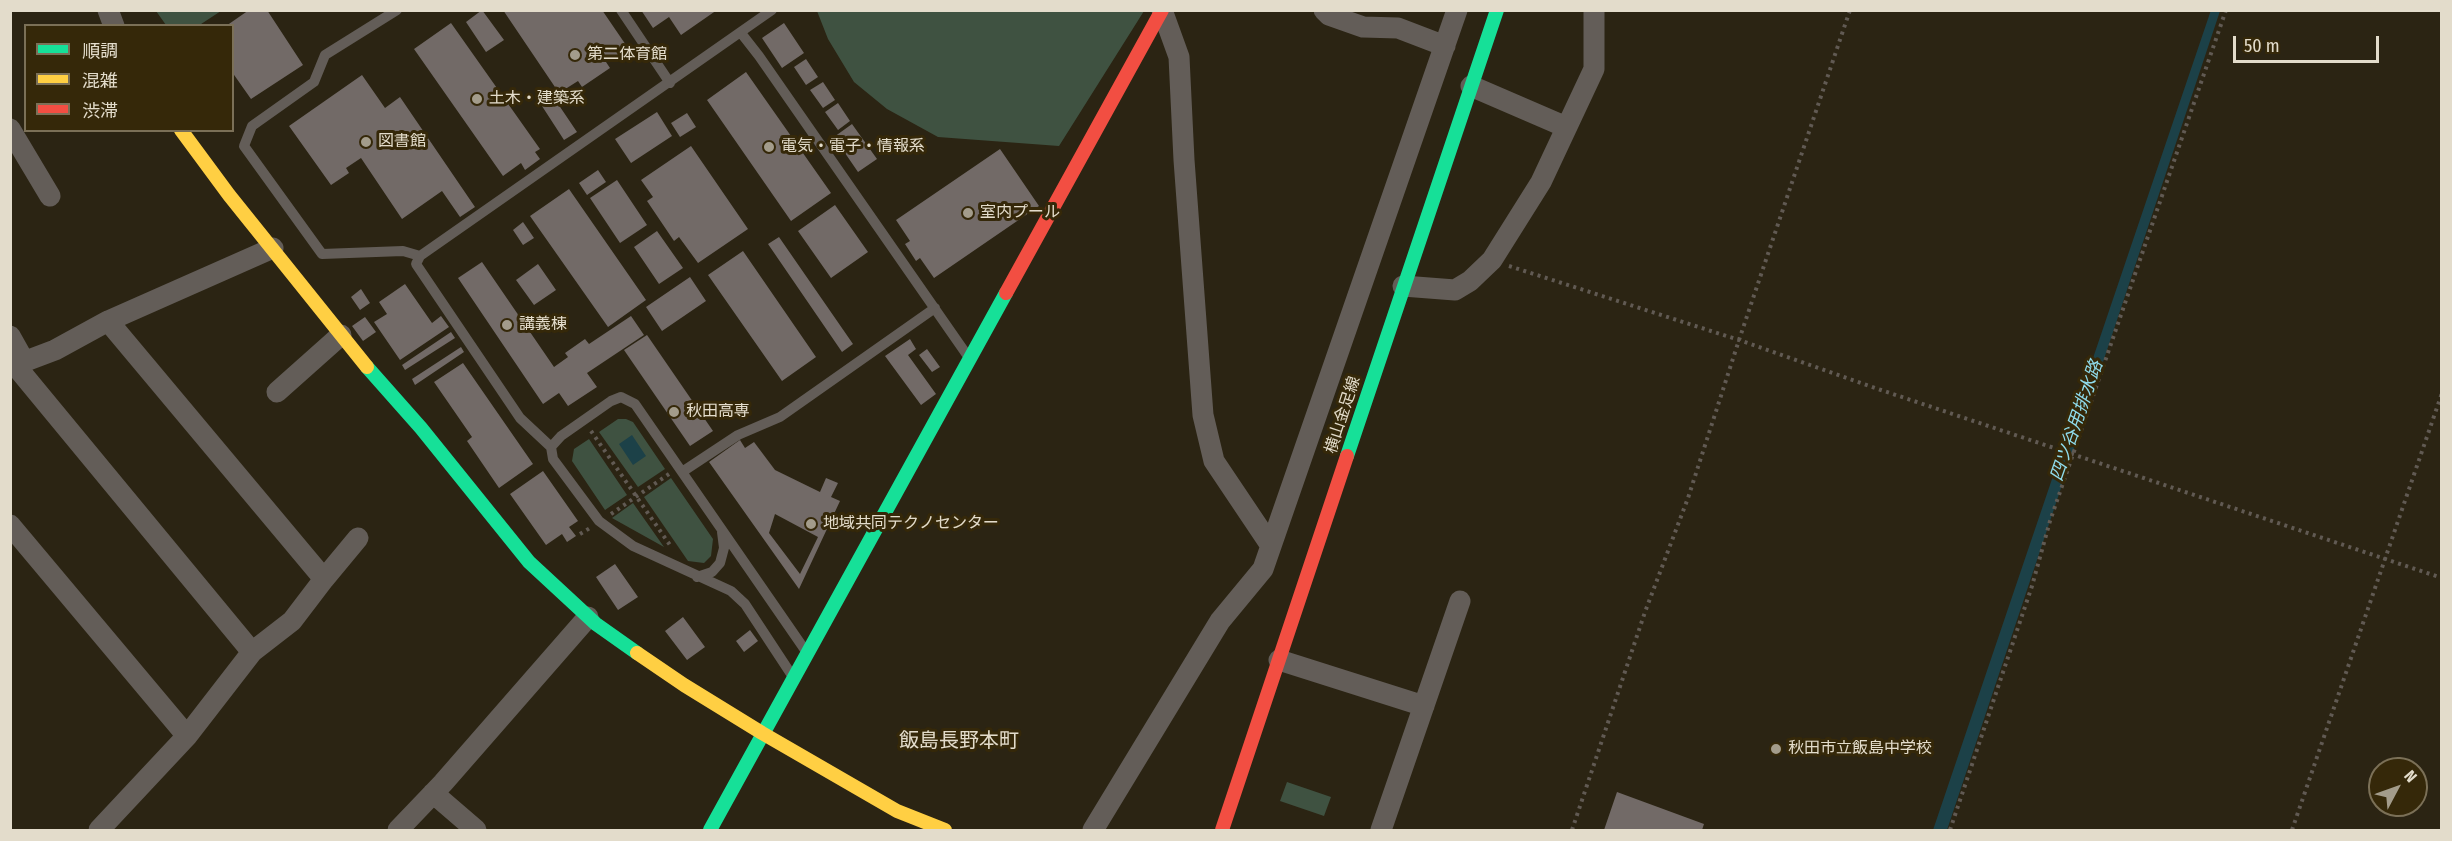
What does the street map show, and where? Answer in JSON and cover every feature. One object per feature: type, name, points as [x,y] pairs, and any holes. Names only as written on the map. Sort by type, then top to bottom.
[{"type":"street","points":[[710,831],[1162,10]]},
{"type":"street","points":[[1162,10],[1179,57],[1184,160],[1203,415],[1214,461],[1272,546]]},
{"type":"street","points":[[1324,10],[1329,15],[1363,27],[1398,28],[1445,46]]},
{"type":"street","points":[[1093,831],[1220,621],[1263,568],[1457,10]]},
{"type":"street","name":"横山金足線","points":[[1222,831],[1497,10]]},
{"type":"street","points":[[1403,286],[1455,291],[1470,281],[1492,260],[1541,182],[1594,69],[1594,10]]},
{"type":"street","points":[[1471,86],[1566,127]]},
{"type":"street","points":[[10,129],[50,196]]},
{"type":"street","points":[[183,132],[341,335],[529,562],[588,617],[632,651],[762,733],[897,811],[945,831]]},
{"type":"street","points":[[17,364],[55,350],[108,321],[273,248]]},
{"type":"street","points":[[108,321],[324,579]]},
{"type":"street","points":[[277,392],[341,335]]},
{"type":"street","points":[[10,336],[17,364],[252,652]]},
{"type":"street","points":[[10,525],[186,736]]},
{"type":"street","points":[[99,831],[186,736],[252,652],[292,621],[358,538]]},
{"type":"street","points":[[1381,831],[1460,601]]},
{"type":"street","points":[[398,831],[588,617]]},
{"type":"street","points":[[1279,660],[1424,706]]},
{"type":"street","points":[[433,792],[476,831]]},
{"type":"lane","points":[[397,10],[326,55],[314,82],[252,126],[244,146],[322,254],[403,250],[420,256]]},
{"type":"lane","points":[[621,10],[670,83]]},
{"type":"lane","points":[[772,10],[420,256],[416,264],[520,418],[551,447],[553,459],[599,521],[633,546],[694,576],[731,591],[744,604],[793,677]]},
{"type":"lane","points":[[741,33],[969,358]]},
{"type":"lane","points":[[680,470],[738,435],[780,417],[935,308]]},
{"type":"lane","points":[[551,447],[561,436],[611,401],[621,397],[635,404],[806,653]]},
{"type":"lane","points":[[694,576],[712,572],[720,563],[724,548],[721,529]]},
{"type":"path","points":[[1572,831],[1645,612],[1688,498],[1850,10]]},
{"type":"path","points":[[1950,831],[2073,455],[2226,10]]},
{"type":"path","points":[[1492,260],[1739,340],[2073,455],[2442,578]]},
{"type":"path","points":[[2292,831],[2442,393]]},
{"type":"path","points":[[584,420],[694,576]]},
{"type":"path","points":[[580,534],[636,496],[680,470]]},
{"type":"green space","points":[[817,10],[1144,11],[1059,146],[938,137],[887,109],[854,82],[828,39]]},
{"type":"green space","points":[[156,11],[221,11],[201,24],[165,24]]},
{"type":"green space","points":[[618,419],[633,422],[665,469],[638,487],[599,432]]},
{"type":"green space","points":[[589,439],[627,495],[605,510],[572,461],[574,449]]},
{"type":"green space","points":[[671,478],[713,539],[711,556],[704,563],[688,561],[644,497]]},
{"type":"green space","points":[[633,503],[664,547],[612,518]]},
{"type":"green space","points":[[1287,782],[1331,797],[1324,816],[1280,801]]},
{"type":"water","name":"四ツ谷用排水路","points":[[2211,10],[2220,11],[1947,830],[1933,830]]},
{"type":"water","points":[[632,435],[646,456],[633,465],[619,444]]},
{"type":"building","points":[[249,10],[267,10],[303,65],[251,99],[234,75],[234,24],[229,24]]},
{"type":"building","points":[[482,10],[504,40],[486,52],[466,22]]},
{"type":"building","name":"第二体育館","points":[[503,10],[602,10],[628,48],[606,62],[610,68],[582,87],[578,81],[559,93]]},
{"type":"building","points":[[641,10],[717,10],[681,35],[669,17],[653,28]]},
{"type":"building","name":"土木・建築系","points":[[451,23],[540,149],[535,152],[540,159],[525,170],[521,163],[503,176],[414,49]]},
{"type":"building","points":[[784,23],[804,53],[782,68],[762,38]]},
{"type":"building","points":[[806,59],[818,77],[806,85],[794,67]]},
{"type":"building","name":"電気・電子・情報系","points":[[746,72],[831,193],[791,221],[707,100]]},
{"type":"building","name":"図書館","points":[[362,75],[385,108],[400,97],[475,207],[460,217],[442,191],[402,219],[361,158],[346,168],[349,173],[331,185],[289,126]]},
{"type":"building","points":[[823,82],[835,100],[823,108],[810,90]]},
{"type":"building","points":[[552,95],[577,132],[564,140],[540,103]]},
{"type":"building","points":[[838,103],[850,121],[838,130],[825,112]]},
{"type":"building","points":[[657,112],[672,136],[631,163],[615,139]]},
{"type":"building","points":[[687,113],[696,127],[680,137],[671,123]]},
{"type":"building","points":[[852,124],[877,159],[858,172],[834,137]]},
{"type":"building","points":[[691,146],[748,229],[698,263],[679,237],[674,241],[647,201],[653,197],[641,180]]},
{"type":"building","name":"室内プール","points":[[1000,149],[1039,206],[934,278],[920,258],[916,261],[905,244],[910,241],[896,220]]},
{"type":"building","points":[[598,170],[606,182],[587,195],[579,183]]},
{"type":"building","points":[[617,180],[647,225],[620,243],[590,198]]},
{"type":"building","points":[[569,189],[646,300],[608,327],[530,216]]},
{"type":"building","points":[[835,205],[868,252],[831,278],[798,231]]},
{"type":"building","points":[[523,222],[534,238],[523,245],[513,230]]},
{"type":"building","points":[[657,231],[683,268],[659,284],[634,247]]},
{"type":"building","points":[[779,237],[853,344],[842,352],[768,244]]},
{"type":"building","points":[[743,251],[816,357],[782,381],[708,275]]},
{"type":"building","name":"講義棟","points":[[482,262],[554,367],[568,357],[565,353],[585,339],[589,344],[631,316],[644,335],[587,373],[597,387],[568,406],[559,393],[543,404],[458,278]]},
{"type":"building","points":[[538,264],[556,290],[534,305],[516,280]]},
{"type":"building","points":[[690,277],[706,301],[662,331],[646,307]]},
{"type":"building","points":[[405,284],[432,323],[441,316],[449,327],[400,360],[374,322],[387,314],[379,302]]},
{"type":"building","points":[[361,289],[370,303],[360,310],[351,297]]},
{"type":"building","points":[[365,317],[376,332],[363,341],[352,326]]},
{"type":"building","points":[[451,332],[455,338],[405,370],[402,365]]},
{"type":"building","points":[[647,335],[713,431],[690,446],[624,350]]},
{"type":"building","points":[[910,339],[916,349],[908,355],[936,394],[921,405],[885,356]]},
{"type":"building","points":[[461,347],[464,352],[415,385],[412,379]]},
{"type":"building","points":[[927,349],[940,367],[932,372],[919,355]]},
{"type":"building","points":[[463,363],[533,464],[499,488],[467,441],[472,437],[434,382]]},
{"type":"building","name":"地域共同テクノセンター","points":[[740,440],[745,448],[754,442],[775,470],[820,492],[826,478],[838,483],[831,497],[840,501],[799,589],[709,462]],"holes":[[[775,514],[818,537],[800,574],[769,533]]]},
{"type":"building","points":[[543,471],[578,521],[569,527],[576,536],[567,542],[562,534],[546,545],[510,494]]},
{"type":"building","points":[[615,564],[638,597],[618,610],[596,577]]},
{"type":"building","points":[[683,617],[705,647],[687,660],[665,631]]},
{"type":"building","points":[[750,630],[758,641],[744,652],[736,641]]},
{"type":"building","points":[[1617,792],[1704,824],[1702,830],[1604,830]]},
{"type":"traffic: fast","points":[[1347,456],[1497,10]]},
{"type":"traffic: fast","points":[[710,830],[1006,293]]},
{"type":"traffic: fast","points":[[367,367],[421,428],[529,562],[596,624],[637,653]]},
{"type":"traffic: slow","points":[[182,132],[229,195],[367,367]]},
{"type":"traffic: slow","points":[[637,653],[762,733],[897,811],[945,830]]},
{"type":"traffic: jam","points":[[1006,293],[1162,10]]},
{"type":"traffic: jam","points":[[1222,830],[1347,456]]},
{"type":"place","name":"第二体育館","points":[[575,55]]},
{"type":"place","name":"土木・建築系","points":[[477,99]]},
{"type":"place","name":"図書館","points":[[366,142]]},
{"type":"place","name":"電気・電子・情報系","points":[[769,147]]},
{"type":"place","name":"室内プール","points":[[968,213]]},
{"type":"place","name":"講義棟","points":[[507,325]]},
{"type":"place","name":"秋田高専","points":[[674,412]]},
{"type":"place","name":"地域共同テクノセンター","points":[[811,524]]},
{"type":"place","name":"秋田市立飯島中学校","points":[[1776,749]]},
{"type":"district","name":"飯島長野本町","points":[[959,741]]}]
